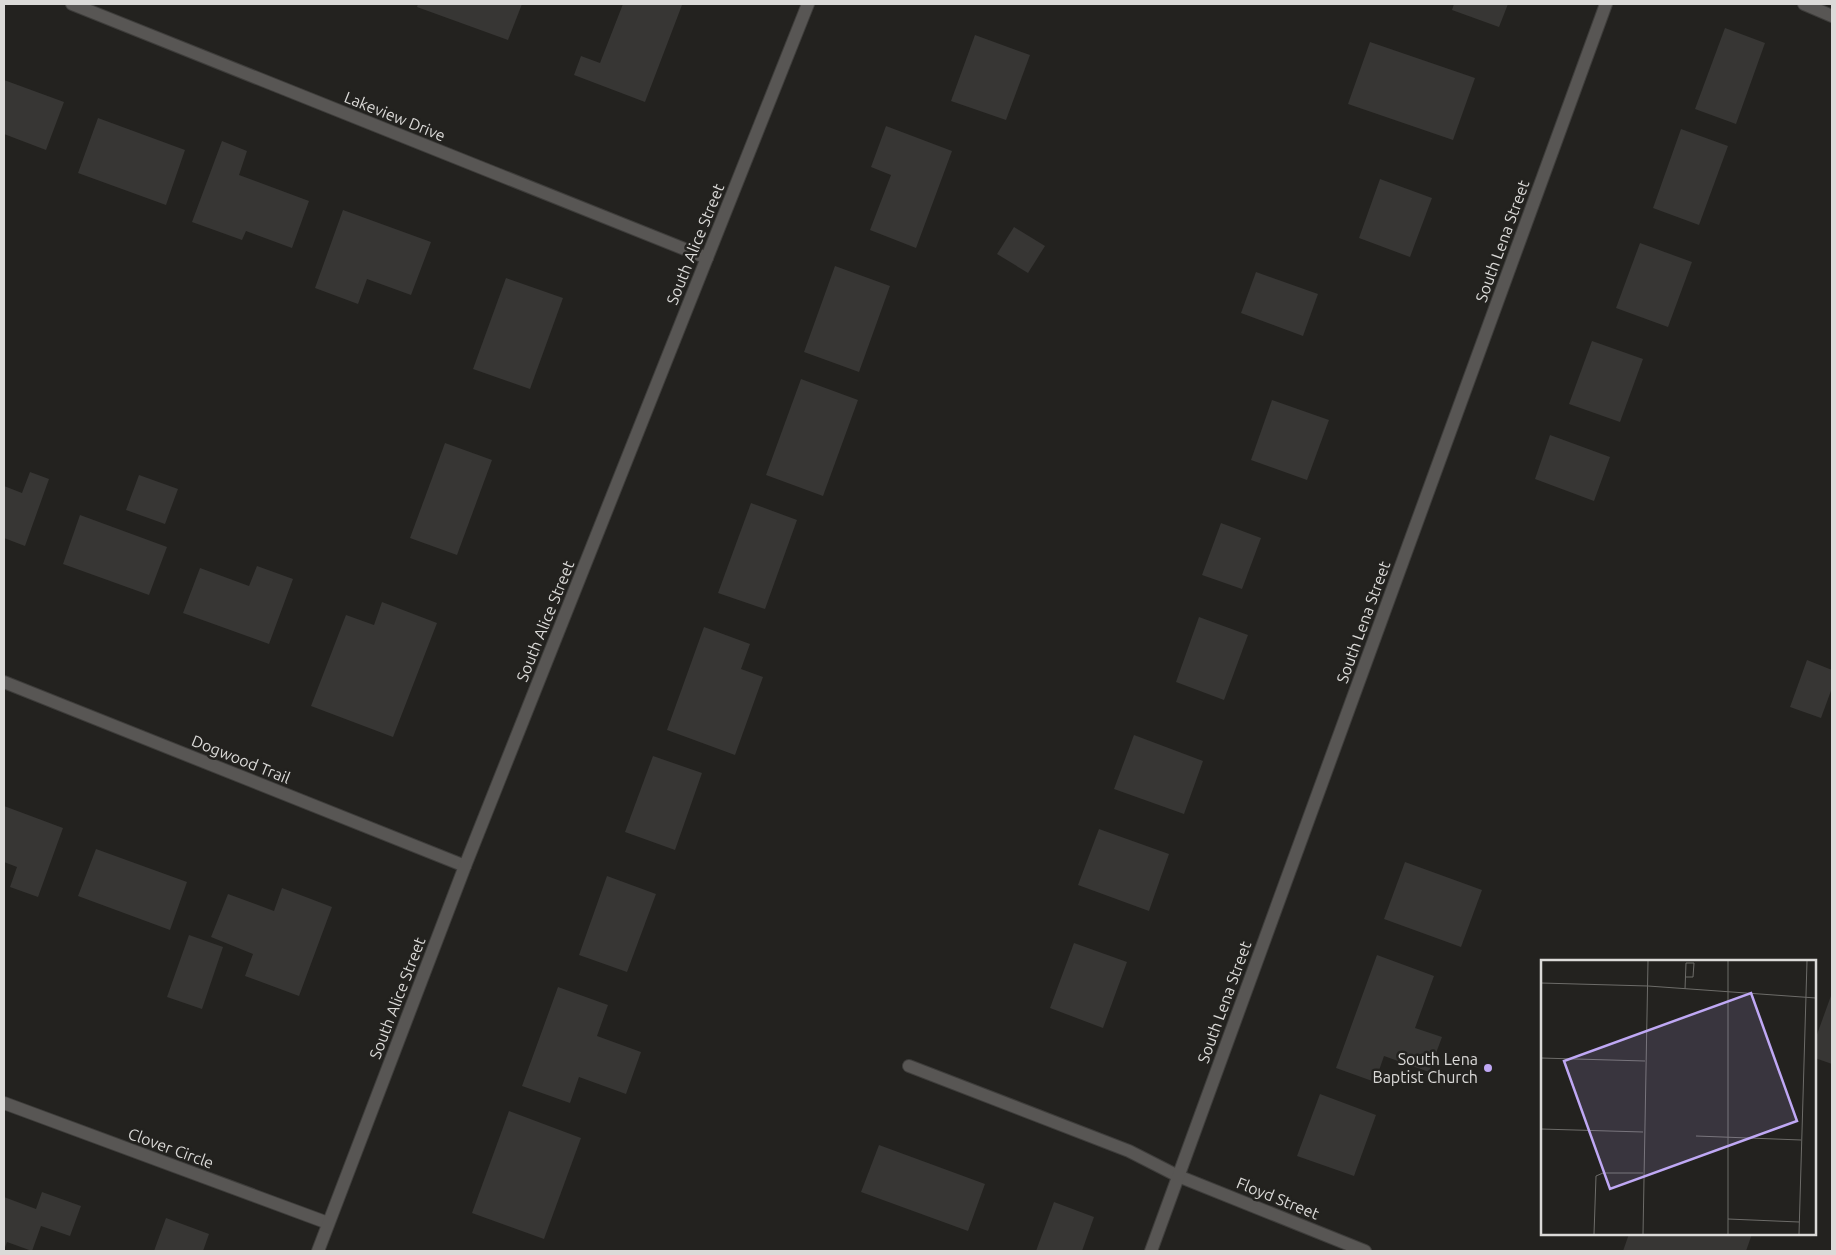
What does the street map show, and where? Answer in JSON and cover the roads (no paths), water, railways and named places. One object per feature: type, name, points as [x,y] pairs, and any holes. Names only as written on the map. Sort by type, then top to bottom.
[{"type":"street","name":"Lakeview Drive","points":[[72,4],[707,258]]},
{"type":"street","name":"South Alice Street","points":[[318,1251],[465,866],[808,4]]},
{"type":"street","name":"South Lena Street","points":[[1151,1251],[1606,4]]},
{"type":"street","points":[[1804,4],[1832,16]]},
{"type":"street","name":"Dogwood Trail","points":[[4,682],[465,866]]},
{"type":"street","name":"Floyd Street","points":[[908,1066],[1129,1151],[1178,1176],[1365,1251]]},
{"type":"street","name":"Clover Circle","points":[[4,1103],[328,1223]]},
{"type":"place","name":"South Lena Baptist Church","points":[[1488,1068]]}]
